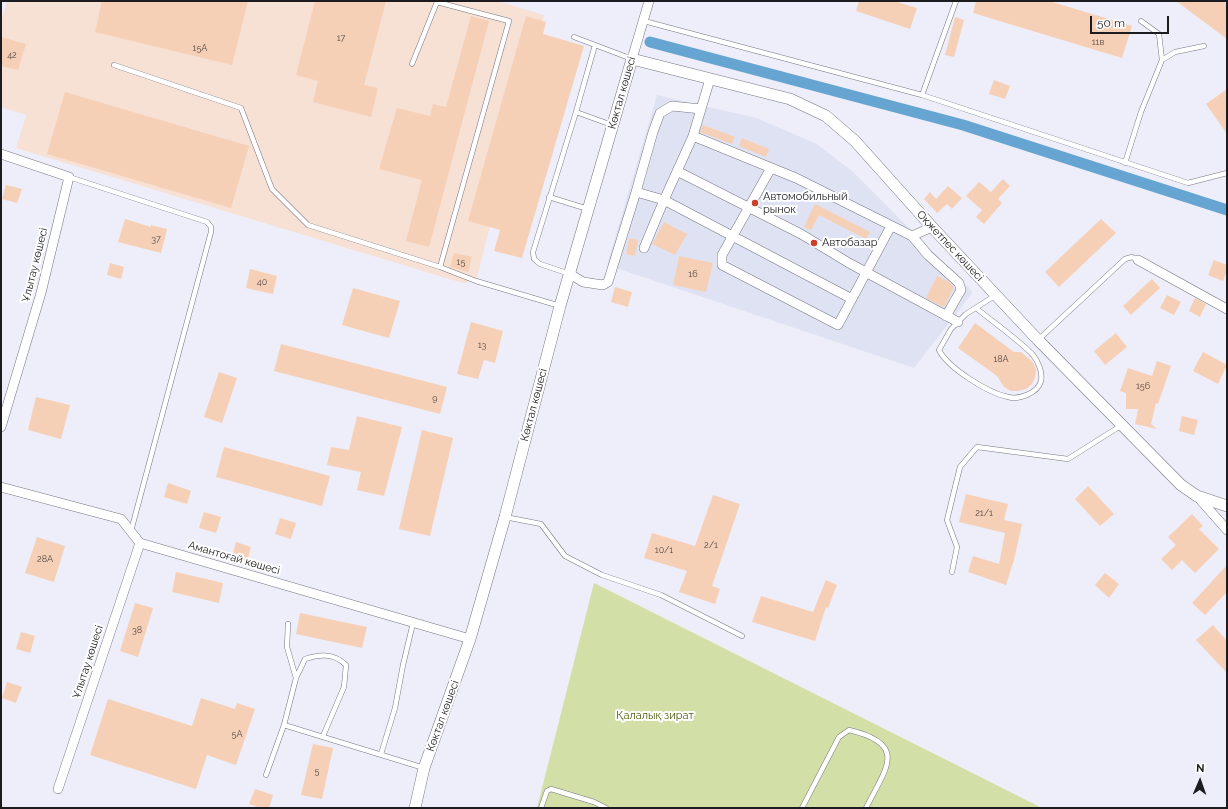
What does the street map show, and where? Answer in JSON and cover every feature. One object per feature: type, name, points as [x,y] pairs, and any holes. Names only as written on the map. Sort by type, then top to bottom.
[{"type":"street","name":"Көктал көшесі","points":[[415,808],[424,768],[470,639],[505,517],[560,306],[649,1]]},
{"type":"street","name":"Оқжетпес көшесі","points":[[632,59],[790,99],[826,116],[855,141],[932,227],[1038,340],[1182,485],[1197,496],[1227,506]]},
{"type":"street","points":[[644,248],[693,136],[710,79]]},
{"type":"street","points":[[570,274],[583,282],[603,285],[608,282],[636,192],[652,132],[660,113],[672,106],[701,109]]},
{"type":"street","points":[[693,136],[796,178],[912,236],[928,255],[958,283],[961,290],[946,316]]},
{"type":"street","points":[[1,154],[69,177]]},
{"type":"street","points":[[771,168],[722,255],[722,265],[838,325],[891,226]]},
{"type":"street","points":[[677,171],[801,234],[958,322]]},
{"type":"street","name":"Ұлытау көшесі","points":[[1,427],[41,293],[69,177]]},
{"type":"street","points":[[636,192],[664,200],[852,299]]},
{"type":"street","points":[[912,236],[932,227]]},
{"type":"street","points":[[1138,260],[1227,309]]},
{"type":"street","points":[[1,487],[121,519],[140,543]]},
{"type":"street","points":[[1197,496],[1227,530]]},
{"type":"street","name":"Ұлытау көшесі","points":[[58,789],[140,543]]},
{"type":"street","name":"Амантоғай көшесі","points":[[140,543],[470,639]]},
{"type":"lane","points":[[922,95],[956,1]]},
{"type":"lane","points":[[412,64],[437,2],[509,21],[440,267]]},
{"type":"lane","points":[[1125,164],[1141,112],[1162,60],[1159,34],[1141,20]]},
{"type":"lane","points":[[644,21],[922,95],[1125,164],[1188,183],[1227,173]]},
{"type":"lane","points":[[574,37],[632,59]]},
{"type":"lane","points":[[570,274],[540,264],[534,259],[533,252],[595,45]]},
{"type":"lane","points":[[1162,60],[1175,52],[1204,46]]},
{"type":"lane","points":[[114,65],[241,108],[272,189],[308,225],[440,267],[476,281],[560,306]]},
{"type":"lane","points":[[576,112],[613,126]]},
{"type":"lane","points":[[69,177],[207,222],[211,227],[209,240],[130,532]]},
{"type":"lane","points":[[549,197],[589,209]]},
{"type":"lane","points":[[1038,340],[1125,259],[1132,257],[1138,260]]},
{"type":"lane","points":[[976,308],[1033,355],[1040,367],[1041,381],[1035,389],[1024,396],[1009,398],[986,388],[943,359],[939,350],[951,329],[966,314],[996,295]]},
{"type":"lane","points":[[952,572],[957,547],[947,520],[960,467],[977,447],[1068,459],[1124,425]]},
{"type":"lane","points":[[505,517],[540,524],[565,556],[602,575],[661,595],[742,636]]},
{"type":"lane","points":[[381,754],[395,708],[413,623]]},
{"type":"lane","points":[[288,624],[287,647],[296,678]]},
{"type":"lane","points":[[266,775],[284,725],[296,678],[305,658],[321,654],[341,660],[346,665],[344,687],[323,736]]},
{"type":"lane","points":[[284,725],[424,768]]},
{"type":"lane","points":[[802,808],[839,737],[849,730],[862,733],[885,747],[888,752],[888,761],[866,808]]},
{"type":"lane","points":[[541,808],[547,791],[551,789],[594,802],[606,808]]},
{"type":"shaded area","points":[[7,1],[497,1],[544,15],[476,281],[463,283],[16,148],[26,115],[1,107],[1,21]]},
{"type":"shaded area","name":"Автомобильный рынок","points":[[657,95],[756,118],[817,144],[852,171],[973,292],[914,368],[607,265]]},
{"type":"green space","name":"Қалалық зират","points":[[594,583],[1042,808],[537,808]]},
{"type":"building","points":[[102,1],[248,1],[232,65],[95,32]]},
{"type":"building","points":[[315,1],[386,1],[364,85],[378,88],[371,117],[313,102],[318,81],[296,75]]},
{"type":"building","points":[[859,1],[894,1],[917,8],[910,29],[856,11]]},
{"type":"building","points":[[976,1],[1049,1],[1132,26],[1122,58],[973,13]]},
{"type":"building","points":[[1176,1],[1222,1],[1227,4],[1227,39]]},
{"type":"building","points":[[471,16],[489,21],[429,247],[406,241],[422,180],[379,169],[397,108],[430,116],[433,104],[446,107]]},
{"type":"building","points":[[526,16],[546,22],[543,34],[584,46],[522,258],[494,251],[500,230],[468,221]]},
{"type":"building","points":[[955,17],[964,20],[954,57],[945,55]]},
{"type":"building","points":[[1,37],[26,44],[18,70],[1,66]]},
{"type":"building","points":[[994,80],[1010,86],[1005,99],[989,94]]},
{"type":"building","points":[[1227,89],[1227,134],[1206,104]]},
{"type":"building","points":[[65,92],[249,146],[231,208],[47,154]]},
{"type":"building","points":[[703,125],[735,137],[732,144],[700,132]]},
{"type":"building","points":[[742,138],[769,149],[766,157],[739,146]]},
{"type":"building","points":[[1003,179],[1010,186],[998,199],[1002,203],[984,224],[976,217],[982,210],[966,196],[979,182],[991,192]]},
{"type":"building","points":[[6,185],[22,189],[17,203],[2,199]]},
{"type":"building","points":[[948,186],[962,198],[952,209],[947,204],[937,213],[924,199],[930,192],[936,199]]},
{"type":"building","points":[[815,204],[870,232],[866,239],[819,215],[811,230],[804,227]]},
{"type":"building","points":[[125,219],[151,227],[151,225],[167,229],[161,253],[118,242]]},
{"type":"building","points":[[1101,219],[1116,233],[1059,287],[1045,272]]},
{"type":"building","points":[[664,222],[687,234],[675,255],[652,244]]},
{"type":"building","points":[[629,238],[638,240],[635,256],[626,254]]},
{"type":"building","points":[[454,253],[472,257],[468,272],[450,267]]},
{"type":"building","points":[[679,256],[713,263],[706,292],[673,285]]},
{"type":"building","points":[[1214,260],[1227,265],[1227,271],[1223,281],[1208,275]]},
{"type":"building","points":[[110,263],[124,267],[121,279],[107,275]]},
{"type":"building","points":[[250,269],[277,276],[273,294],[246,288]]},
{"type":"building","points":[[937,276],[948,281],[954,287],[944,307],[926,298]]},
{"type":"building","points":[[1152,279],[1160,288],[1131,315],[1123,306]]},
{"type":"building","points":[[615,287],[632,292],[628,307],[611,302]]},
{"type":"building","points":[[353,288],[400,301],[389,338],[342,325]]},
{"type":"building","points":[[1167,295],[1181,302],[1174,315],[1160,308]]},
{"type":"building","points":[[1195,298],[1206,304],[1200,317],[1189,311]]},
{"type":"building","points":[[471,322],[503,331],[495,363],[484,360],[478,379],[457,374]]},
{"type":"building","points":[[975,323],[1014,352],[1021,352],[1032,361],[1036,369],[1032,384],[1026,389],[1011,391],[1004,387],[997,376],[958,348]]},
{"type":"building","points":[[1116,333],[1127,347],[1105,365],[1094,351]]},
{"type":"building","points":[[281,344],[447,387],[440,414],[274,371]]},
{"type":"building","points":[[1203,352],[1227,365],[1218,384],[1193,371]]},
{"type":"building","points":[[1157,361],[1171,366],[1158,404],[1156,403],[1151,424],[1157,429],[1135,424],[1138,409],[1126,409],[1126,393],[1120,391],[1128,368],[1152,376]]},
{"type":"building","points":[[219,372],[237,378],[222,423],[204,417]]},
{"type":"building","points":[[36,397],[70,405],[61,439],[28,430]]},
{"type":"building","points":[[357,416],[402,427],[384,496],[357,490],[361,472],[327,465],[331,447],[349,450]]},
{"type":"building","points":[[1182,416],[1198,420],[1194,435],[1179,431]]},
{"type":"building","points":[[422,430],[453,438],[430,536],[399,529]]},
{"type":"building","points":[[224,447],[330,476],[322,506],[216,477]]},
{"type":"building","points":[[168,483],[191,491],[187,504],[164,497]]},
{"type":"building","points":[[1088,486],[1114,514],[1100,526],[1075,499]]},
{"type":"building","points":[[966,494],[1008,504],[1004,520],[1022,524],[1014,560],[1006,585],[968,572],[973,556],[999,564],[1005,533],[959,522]]},
{"type":"building","points":[[713,495],[740,504],[712,586],[720,589],[715,604],[679,592],[687,571],[644,558],[652,533],[695,546]]},
{"type":"building","points":[[204,512],[221,517],[216,533],[199,528]]},
{"type":"building","points":[[1192,514],[1203,526],[1199,529],[1219,549],[1195,573],[1182,560],[1172,570],[1161,559],[1176,545],[1168,537]]},
{"type":"building","points":[[280,518],[296,523],[291,539],[275,534]]},
{"type":"building","points":[[37,537],[65,546],[54,582],[25,573]]},
{"type":"building","points":[[236,542],[251,547],[247,562],[232,558]]},
{"type":"building","points":[[1227,565],[1227,592],[1205,615],[1192,603]]},
{"type":"building","points":[[176,572],[223,583],[219,603],[172,592]]},
{"type":"building","points":[[1105,573],[1119,584],[1109,598],[1095,585]]},
{"type":"building","points":[[826,580],[837,585],[828,608],[826,607],[815,641],[752,622],[761,596],[813,612]]},
{"type":"building","points":[[135,603],[153,608],[138,657],[120,651]]},
{"type":"building","points":[[300,613],[367,627],[362,648],[296,634]]},
{"type":"building","points":[[1213,625],[1227,641],[1227,673],[1196,640]]},
{"type":"building","points":[[21,632],[35,636],[30,653],[16,649]]},
{"type":"building","points":[[7,682],[22,687],[16,703],[2,698]]},
{"type":"building","points":[[201,698],[235,709],[237,703],[255,709],[236,765],[207,755],[196,789],[90,755],[108,699],[192,726]]},
{"type":"building","points":[[313,744],[333,748],[322,799],[301,795]]},
{"type":"building","points":[[255,789],[273,795],[269,808],[260,808],[249,804]]},
{"type":"waterway","points":[[650,42],[963,125],[1227,210]]},
{"type":"place","name":"Автомобильный рынок","points":[[755,203]]},
{"type":"place","name":"Автобазар","points":[[814,243]]}]
